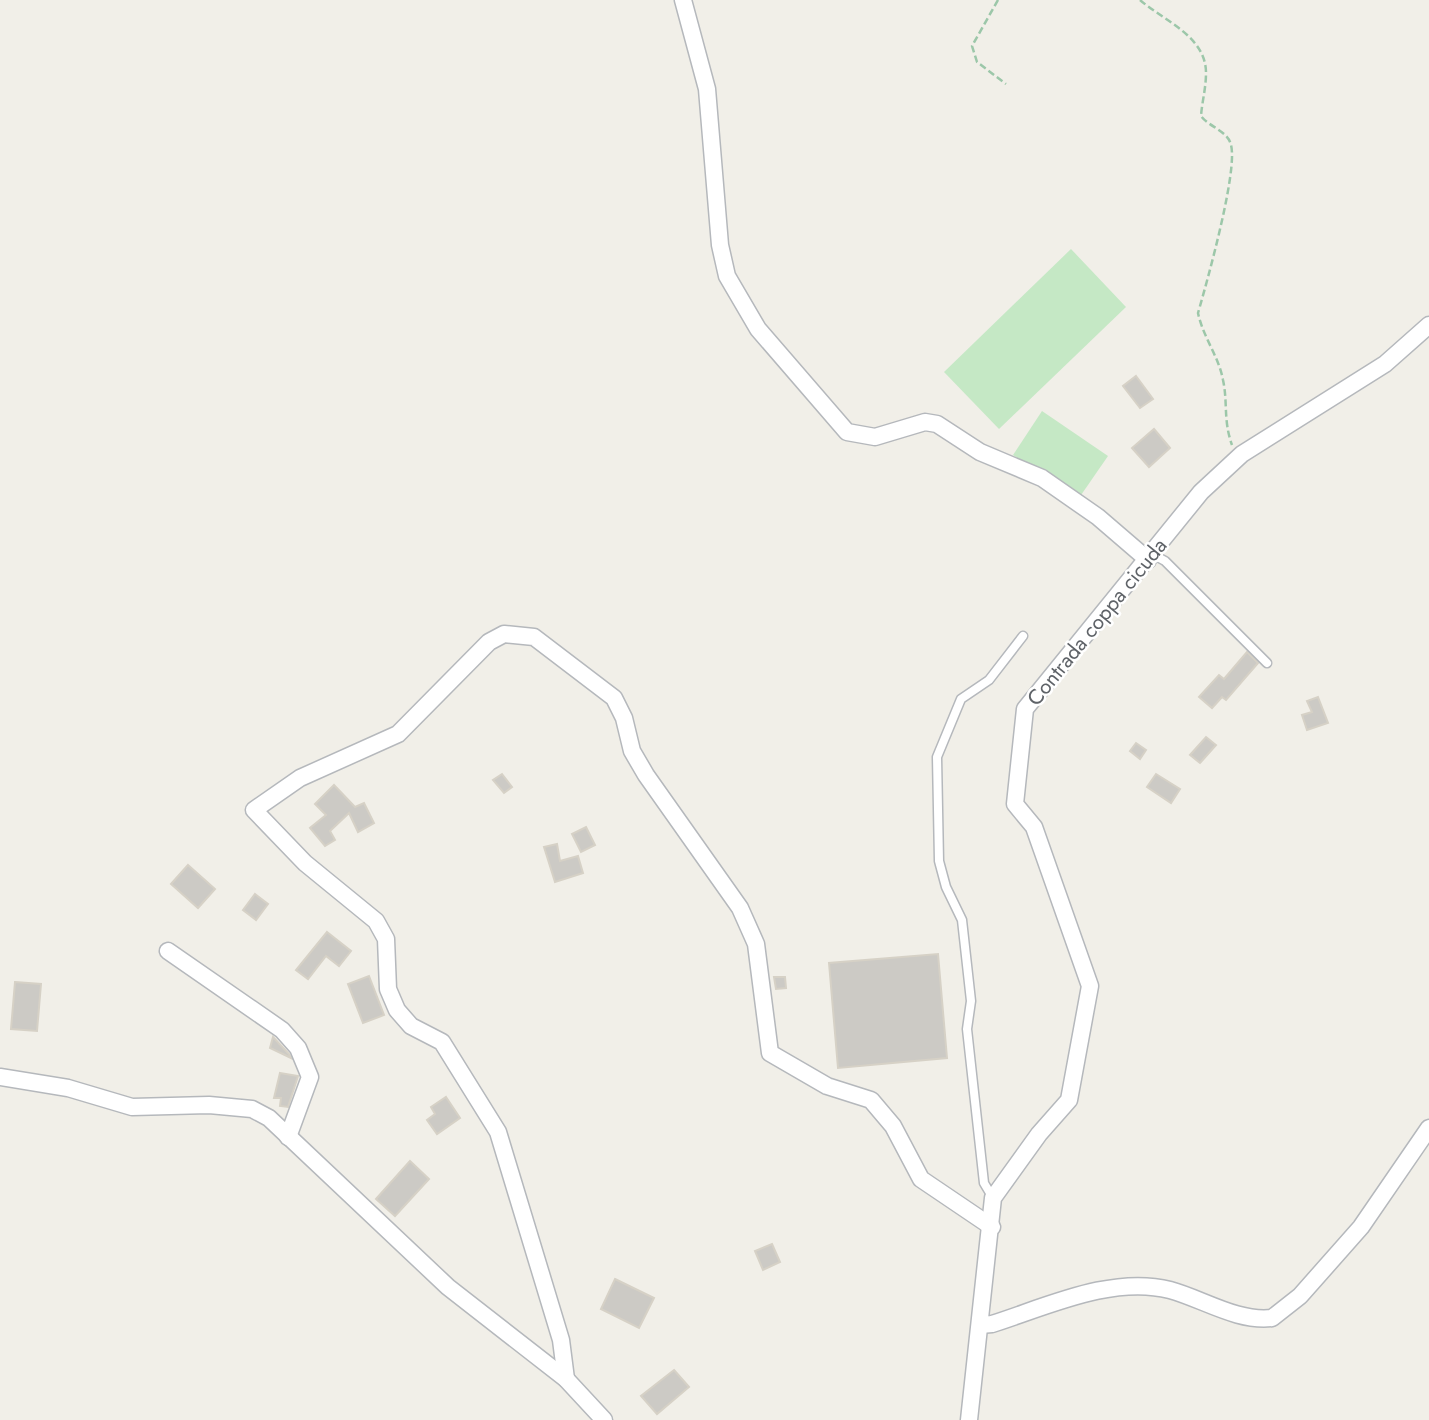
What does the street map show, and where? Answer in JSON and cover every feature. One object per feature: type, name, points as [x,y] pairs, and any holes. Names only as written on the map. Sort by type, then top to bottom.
[{"type":"street","points":[[683,0],[707,89],[720,245],[727,276],[758,329],[848,432],[860,437],[874,437],[925,422],[937,424],[980,452],[1042,478],[1150,557]]},
{"type":"street","name":"Contrada coppa cicuda","points":[[993,1198],[1039,1134],[1069,1100],[1090,986],[1034,827],[1015,804],[1025,709],[1201,492],[1242,454],[1385,364],[1429,325]]},
{"type":"street","points":[[566,1379],[561,1340],[498,1132],[442,1042],[411,1026],[397,1010],[388,989],[386,939],[376,921],[304,863],[254,810],[300,778],[398,734],[489,642],[504,634],[534,637],[614,698],[624,718],[632,751],[733,898],[756,944],[771,1053],[827,1086],[871,1100],[893,1126],[921,1179],[992,1227]]},
{"type":"street","points":[[167,951],[282,1030],[298,1048],[310,1077],[288,1137]]},
{"type":"street","points":[[0,1077],[68,1088],[132,1107],[188,1104],[252,1109],[269,1118],[448,1287],[566,1379],[604,1420]]},
{"type":"street","points":[[980,1325],[992,1324],[1082,1296],[1150,1287],[1243,1316],[1272,1318],[1300,1296],[1362,1227],[1429,1128]]},
{"type":"street","points":[[969,1420],[992,1227],[993,1198]]},
{"type":"lane","points":[[1150,557],[1165,561],[1267,663]]},
{"type":"lane","points":[[993,1198],[984,1183],[967,1029],[971,1001],[962,920],[946,887],[939,861],[937,757],[961,699],[989,680],[1023,636]]},
{"type":"path","points":[[998,0],[972,46],[977,62],[1006,84]]},
{"type":"path","points":[[1140,0],[1200,48],[1206,61],[1201,116],[1208,126],[1220,131],[1231,142],[1233,161],[1228,190],[1198,313],[1202,330],[1224,382],[1223,405],[1227,433],[1233,448],[1242,454]]},
{"type":"green space","points":[[1071,249],[1126,307],[999,429],[944,372]]},
{"type":"green space","points":[[1042,411],[1108,456],[1079,498],[1013,455]]},
{"type":"building","points":[[1136,376],[1153,399],[1140,408],[1123,386]]},
{"type":"building","points":[[1154,429],[1170,448],[1149,467],[1132,448]]},
{"type":"building","points":[[1247,652],[1258,663],[1226,700],[1222,697],[1212,708],[1199,697],[1219,675],[1224,679]]},
{"type":"building","points":[[1318,697],[1328,723],[1307,730],[1302,715],[1312,712],[1307,701]]},
{"type":"building","points":[[1206,737],[1216,745],[1200,763],[1190,755]]},
{"type":"building","points":[[1136,743],[1146,750],[1140,759],[1130,751]]},
{"type":"building","points":[[502,774],[512,787],[504,793],[493,780]]},
{"type":"building","points":[[1156,774],[1180,789],[1171,803],[1147,787]]},
{"type":"building","points":[[334,785],[355,807],[364,803],[374,823],[358,832],[349,813],[330,831],[335,840],[325,846],[310,828],[326,815],[315,804]]},
{"type":"building","points":[[586,827],[595,845],[581,852],[572,834]]},
{"type":"building","points":[[557,844],[560,861],[578,856],[583,873],[555,882],[544,847]]},
{"type":"building","points":[[188,865],[215,889],[198,908],[171,884]]},
{"type":"building","points":[[255,894],[268,904],[256,920],[243,910]]},
{"type":"building","points":[[327,932],[351,951],[339,966],[326,956],[308,979],[296,970]]},
{"type":"building","points":[[938,954],[947,1058],[838,1068],[829,963]]},
{"type":"building","points":[[369,976],[384,1015],[363,1023],[348,984]]},
{"type":"building","points":[[774,977],[785,977],[786,988],[776,989]]},
{"type":"building","points":[[15,982],[41,984],[37,1031],[11,1029]]},
{"type":"building","points":[[273,1037],[289,1054],[291,1058],[270,1048]]},
{"type":"building","points":[[280,1073],[298,1076],[288,1107],[280,1106],[281,1098],[274,1098]]},
{"type":"building","points":[[446,1097],[460,1118],[437,1134],[427,1120],[435,1114],[431,1107]]},
{"type":"building","points":[[410,1161],[429,1179],[395,1216],[376,1199]]},
{"type":"building","points":[[772,1244],[780,1262],[763,1270],[755,1251]]},
{"type":"building","points":[[615,1279],[654,1298],[639,1328],[601,1309]]},
{"type":"building","points":[[674,1370],[689,1387],[657,1414],[641,1396]]}]
